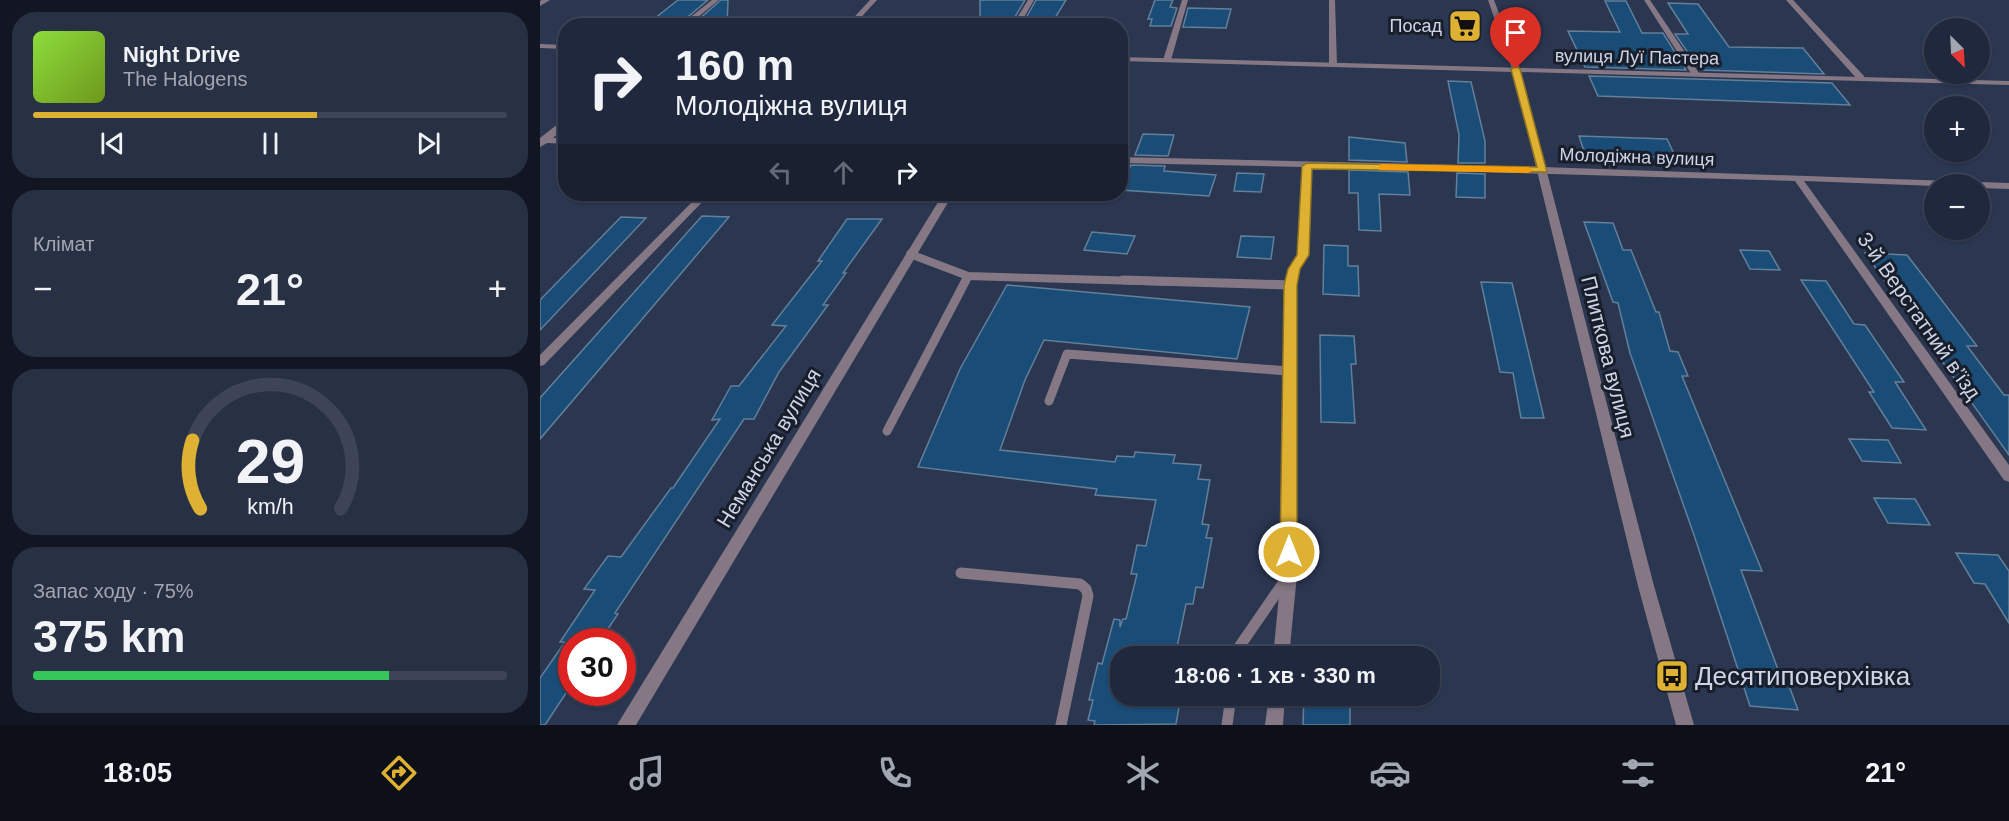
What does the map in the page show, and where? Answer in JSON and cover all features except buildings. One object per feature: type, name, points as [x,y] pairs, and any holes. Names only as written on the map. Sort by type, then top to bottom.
[{"type":"street","points":[[540,4],[547,0]]},
{"type":"street","points":[[692,18],[716,0]]},
{"type":"street","points":[[857,18],[874,0]]},
{"type":"street","points":[[1021,18],[1031,0]]},
{"type":"street","points":[[1167,60],[1185,0]]},
{"type":"street","points":[[1332,0],[1334,65]]},
{"type":"street","name":"Плиткова вулиця","points":[[1491,0],[1516,69],[1643,575],[1685,725]]},
{"type":"street","points":[[1647,0],[1695,73]]},
{"type":"street","points":[[1788,0],[1861,78]]},
{"type":"street","points":[[540,46],[558,47]]},
{"type":"street","name":"вулиця Луї Пастера","points":[[1128,59],[2009,83]]},
{"type":"street","points":[[542,141],[558,128]]},
{"type":"street","points":[[542,141],[558,141]]},
{"type":"street","name":"Молодіжна вулиця","points":[[1128,160],[1543,170],[1924,183]]},
{"type":"street","points":[[1282,646],[1289,575],[1290,285],[1294,269],[1303,255],[1307,166]]},
{"type":"street","name":"3-й Верстатний в’їзд","points":[[1797,179],[2009,476]]},
{"type":"street","points":[[1990,185],[2009,186]]},
{"type":"street","points":[[540,362],[698,201]]},
{"type":"street","name":"Неманська вулиця","points":[[626,725],[944,201]]},
{"type":"street","points":[[1274,725],[1276,706]]},
{"type":"lane","points":[[910,254],[968,276],[1290,285]]},
{"type":"lane","points":[[886,431],[968,276]]},
{"type":"lane","points":[[1049,401],[1067,354],[1288,371]]},
{"type":"lane","points":[[961,573],[1080,584],[1086,589],[1088,596],[1061,725]]},
{"type":"lane","points":[[1240,646],[1289,575]]},
{"type":"lane","points":[[1227,725],[1230,706]]},
{"type":"slow traffic","points":[[1382,167],[1528,170]]},
{"type":"place","name":"Посад","points":[[1465,26]]},
{"type":"place","name":"Десятиповерхівка","points":[[1672,676]]},
{"type":"route","points":[[1289,552],[1290,285],[1294,269],[1303,255],[1307,166],[1543,170],[1516,69]]}]
